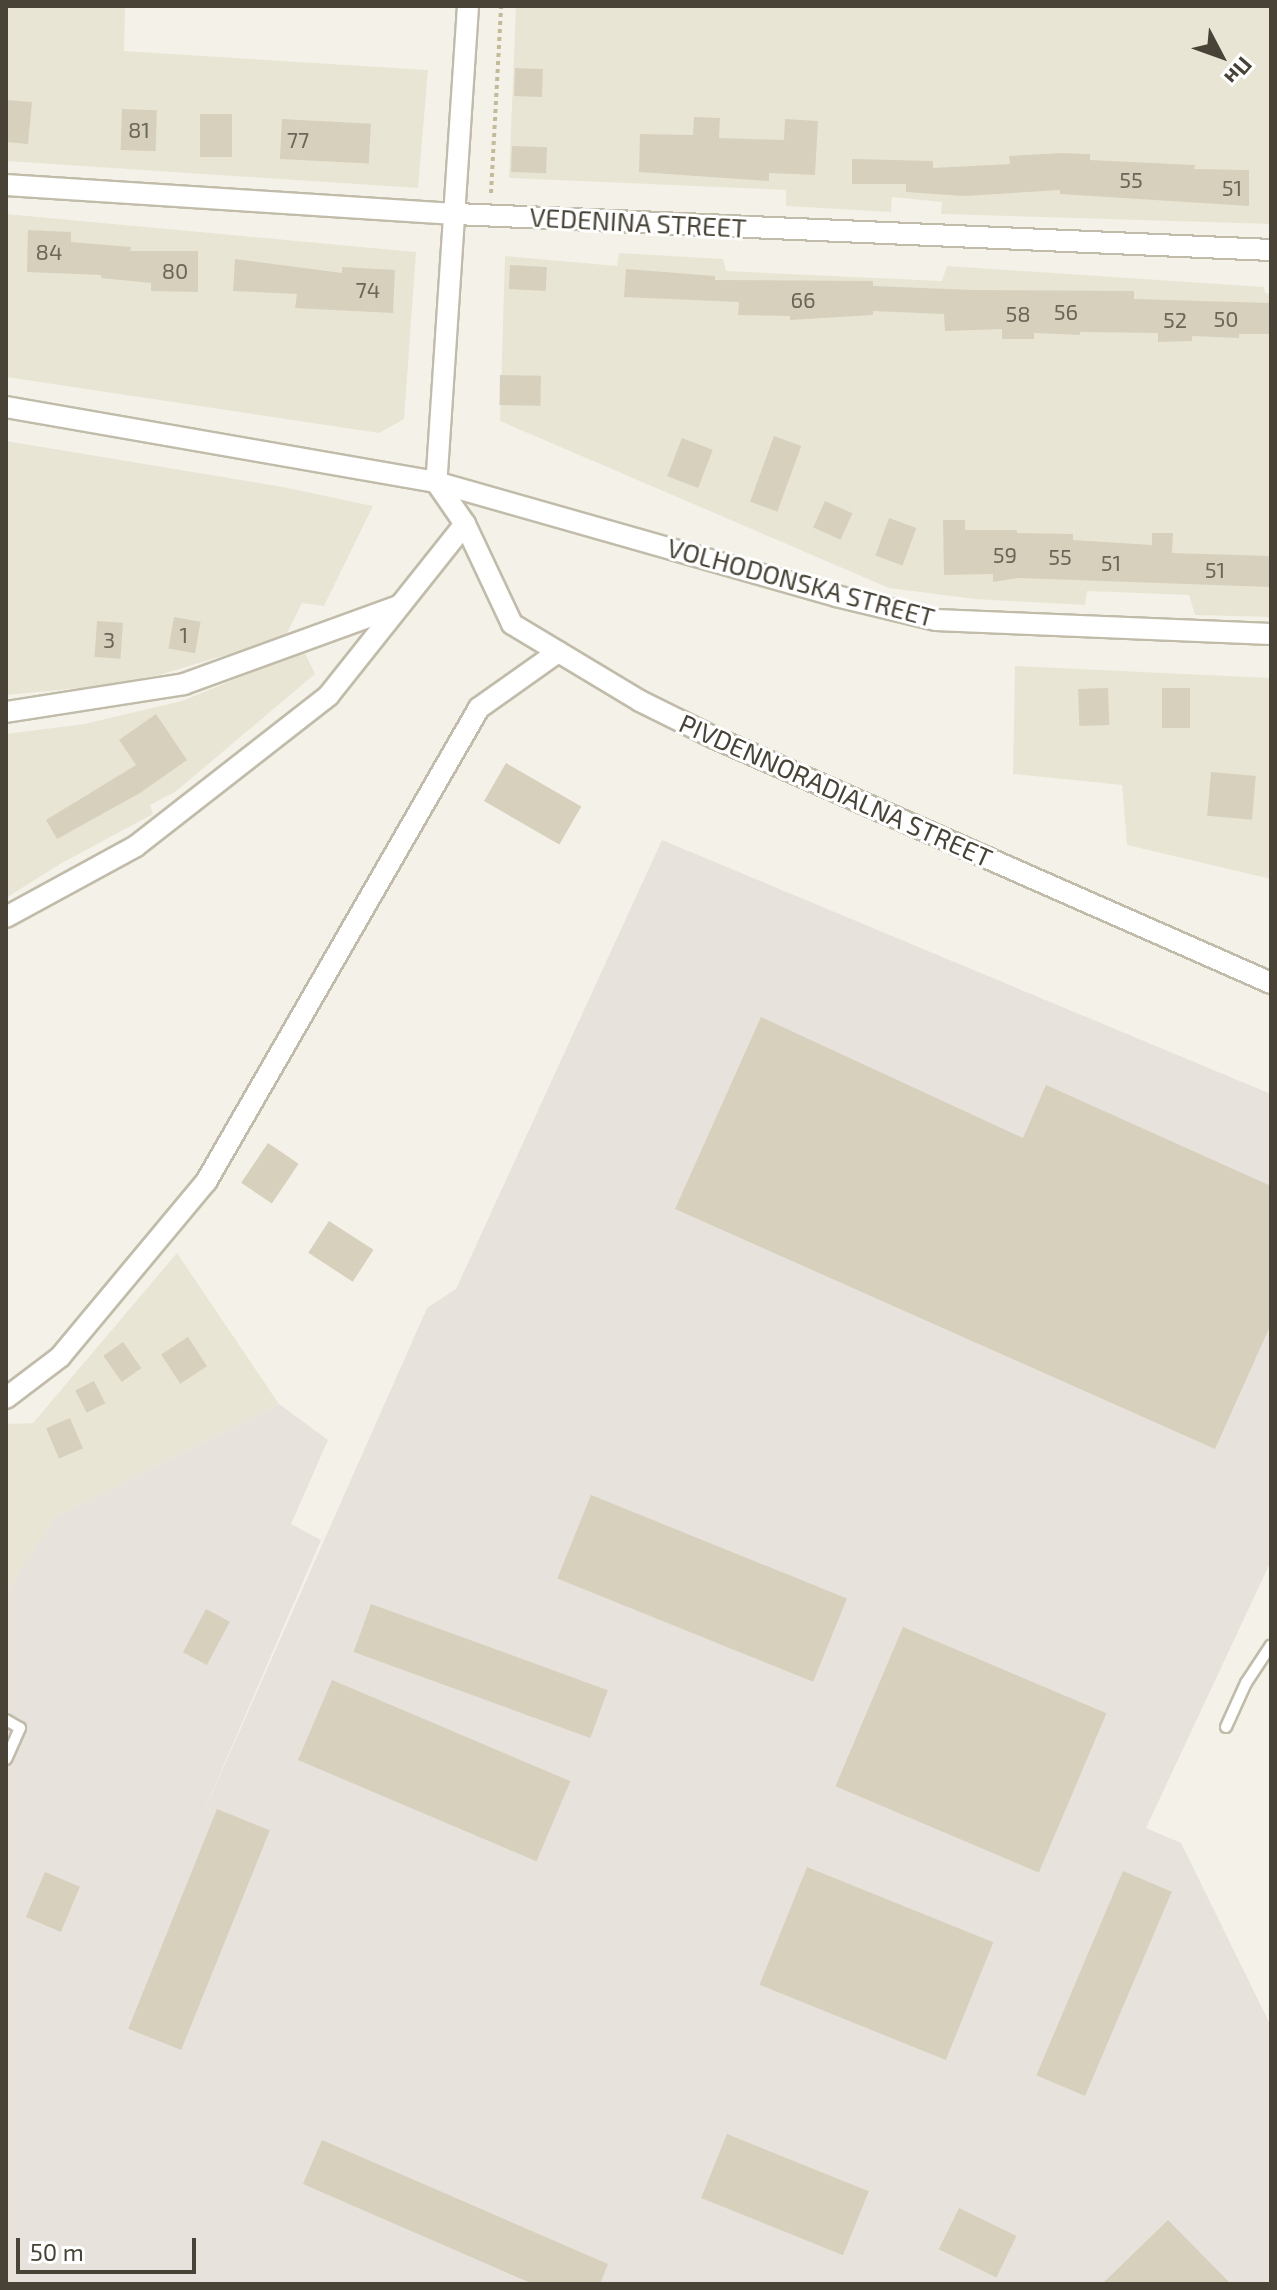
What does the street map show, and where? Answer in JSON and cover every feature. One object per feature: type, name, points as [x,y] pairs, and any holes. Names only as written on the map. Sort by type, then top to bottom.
[{"type":"street","points":[[6,407],[436,482],[468,6]]},
{"type":"street","name":"VEDENINA STREET","points":[[6,185],[456,214],[1271,250]]},
{"type":"street","name":"PIVDENNORADIALNA STREET","points":[[436,482],[465,524],[512,624],[558,652],[640,701],[715,738],[1271,983]]},
{"type":"street","name":"VOLHODONSKA STREET","points":[[436,482],[836,596],[936,620],[1271,634]]},
{"type":"street","points":[[6,917],[136,846],[329,695],[465,524]]},
{"type":"street","points":[[6,712],[184,684],[401,605]]},
{"type":"street","points":[[6,1398],[60,1357],[206,1182],[479,708],[558,652]]},
{"type":"lane","points":[[1226,1727],[1246,1683],[1271,1645]]},
{"type":"lane","points":[[6,1720],[20,1728],[6,1759]]},
{"type":"path","points":[[490,215],[501,6]]},
{"type":"shaded area","points":[[6,6],[125,6],[124,51],[428,70],[418,188],[6,161]]},
{"type":"shaded area","points":[[516,6],[1271,6],[1271,224],[941,214],[942,202],[892,197],[891,212],[786,206],[786,190],[509,178]]},
{"type":"shaded area","points":[[6,214],[416,252],[404,419],[379,433],[6,377]]},
{"type":"shaded area","points":[[619,253],[723,259],[726,271],[942,281],[947,266],[1264,287],[1265,293],[1271,294],[1271,617],[1195,615],[1189,595],[1087,591],[1085,605],[974,599],[889,588],[500,421],[505,256],[617,266]]},
{"type":"shaded area","points":[[6,441],[283,487],[373,506],[324,606],[302,603],[285,637],[159,675],[91,687],[6,695]]},
{"type":"shaded area","points":[[304,651],[315,674],[175,792],[150,805],[153,814],[60,864],[6,898],[6,734],[84,724],[182,701]]},
{"type":"shaded area","points":[[1015,666],[1271,678],[1271,879],[1127,845],[1122,785],[1013,774]]},
{"type":"shaded area","points":[[662,840],[1271,1094],[1271,1561],[1146,1828],[1181,1843],[1271,2026],[1271,2284],[6,2284],[6,1594],[55,1517],[279,1404],[328,1440],[291,1524],[321,1540],[198,1825],[427,1308],[456,1289]]},
{"type":"shaded area","points":[[177,1253],[279,1404],[56,1517],[6,1594],[6,1424],[33,1423]]},
{"type":"building","points":[[515,68],[543,69],[542,97],[514,96]]},
{"type":"building","points":[[6,100],[32,102],[28,144],[6,142]]},
{"type":"building","points":[[122,109],[157,110],[156,151],[121,150]]},
{"type":"building","points":[[200,114],[232,114],[232,157],[200,157]]},
{"type":"building","points":[[694,117],[720,118],[719,138],[784,140],[785,119],[818,121],[815,175],[769,173],[769,181],[639,172],[640,134],[693,135]]},
{"type":"building","points":[[282,119],[371,124],[369,164],[280,159]]},
{"type":"building","points":[[512,146],[547,147],[546,173],[511,172]]},
{"type":"building","points":[[1090,154],[1090,160],[1195,165],[1194,169],[1249,170],[1249,206],[1060,194],[1060,190],[964,196],[906,192],[906,184],[852,184],[852,159],[933,161],[933,168],[1010,164],[1009,156]]},
{"type":"building","points":[[28,230],[71,232],[71,242],[131,247],[130,251],[198,251],[198,292],[151,291],[151,283],[101,278],[101,275],[27,272]]},
{"type":"building","points":[[235,259],[342,273],[342,267],[395,270],[393,313],[295,308],[297,294],[233,291]]},
{"type":"building","points":[[510,265],[547,267],[546,291],[509,289]]},
{"type":"building","points":[[626,269],[715,276],[715,280],[873,281],[873,286],[972,290],[1134,291],[1134,299],[1271,303],[1271,334],[1239,334],[1239,338],[1192,336],[1192,341],[1158,342],[1158,333],[1034,333],[1034,339],[1002,339],[1002,329],[945,331],[944,314],[873,311],[873,315],[790,320],[790,316],[738,315],[739,302],[624,297]]},
{"type":"building","points":[[500,375],[541,376],[540,406],[499,405]]},
{"type":"building","points":[[774,436],[801,446],[777,512],[750,502]]},
{"type":"building","points":[[682,438],[713,450],[698,488],[667,476]]},
{"type":"building","points":[[825,501],[852,513],[841,540],[813,527]]},
{"type":"building","points":[[889,518],[916,528],[903,566],[875,556]]},
{"type":"building","points":[[943,520],[965,520],[965,530],[1073,534],[1073,540],[1152,545],[1152,533],[1173,533],[1172,553],[1271,556],[1271,587],[1018,578],[993,582],[993,574],[944,575]]},
{"type":"building","points":[[174,617],[201,622],[195,653],[168,649]]},
{"type":"building","points":[[97,621],[123,623],[120,659],[94,657]]},
{"type":"building","points":[[1108,688],[1109,725],[1079,726],[1078,689]]},
{"type":"building","points":[[1162,688],[1190,688],[1190,728],[1162,728]]},
{"type":"building","points":[[156,714],[187,760],[140,793],[57,839],[46,820],[136,765],[119,740]]},
{"type":"building","points":[[506,763],[581,806],[559,845],[484,801]]},
{"type":"building","points":[[1211,772],[1256,776],[1252,820],[1207,816]]},
{"type":"building","points":[[761,1017],[1023,1138],[1046,1085],[1271,1186],[1271,1324],[1215,1449],[675,1209]]},
{"type":"building","points":[[268,1143],[299,1164],[272,1203],[241,1183]]},
{"type":"building","points":[[329,1221],[373,1250],[353,1282],[308,1253]]},
{"type":"building","points":[[188,1337],[207,1366],[180,1384],[161,1354]]},
{"type":"building","points":[[123,1342],[141,1368],[122,1382],[103,1356]]},
{"type":"building","points":[[94,1381],[105,1403],[87,1413],[75,1391]]},
{"type":"building","points":[[70,1418],[83,1448],[59,1459],[46,1428]]},
{"type":"building","points":[[591,1495],[847,1598],[813,1682],[557,1578]]},
{"type":"building","points":[[371,1604],[608,1690],[590,1738],[354,1652]]},
{"type":"building","points":[[206,1609],[230,1622],[207,1665],[183,1652]]},
{"type":"building","points":[[903,1627],[1106,1713],[1039,1873],[835,1786]]},
{"type":"building","points":[[332,1680],[570,1781],[536,1861],[298,1760]]},
{"type":"building","points":[[217,1809],[270,1830],[181,2050],[128,2029]]},
{"type":"building","points":[[807,1867],[993,1942],[946,2060],[759,1985]]},
{"type":"building","points":[[1123,1871],[1172,1892],[1085,2096],[1036,2075]]},
{"type":"building","points":[[45,1872],[80,1887],[61,1932],[26,1917]]},
{"type":"building","points":[[727,2134],[869,2191],[843,2255],[701,2198]]},
{"type":"building","points":[[322,2140],[608,2264],[600,2284],[533,2284],[303,2184]]},
{"type":"building","points":[[959,2208],[1017,2236],[996,2277],[939,2249]]},
{"type":"building","points":[[1168,2220],[1231,2284],[1102,2284]]}]
